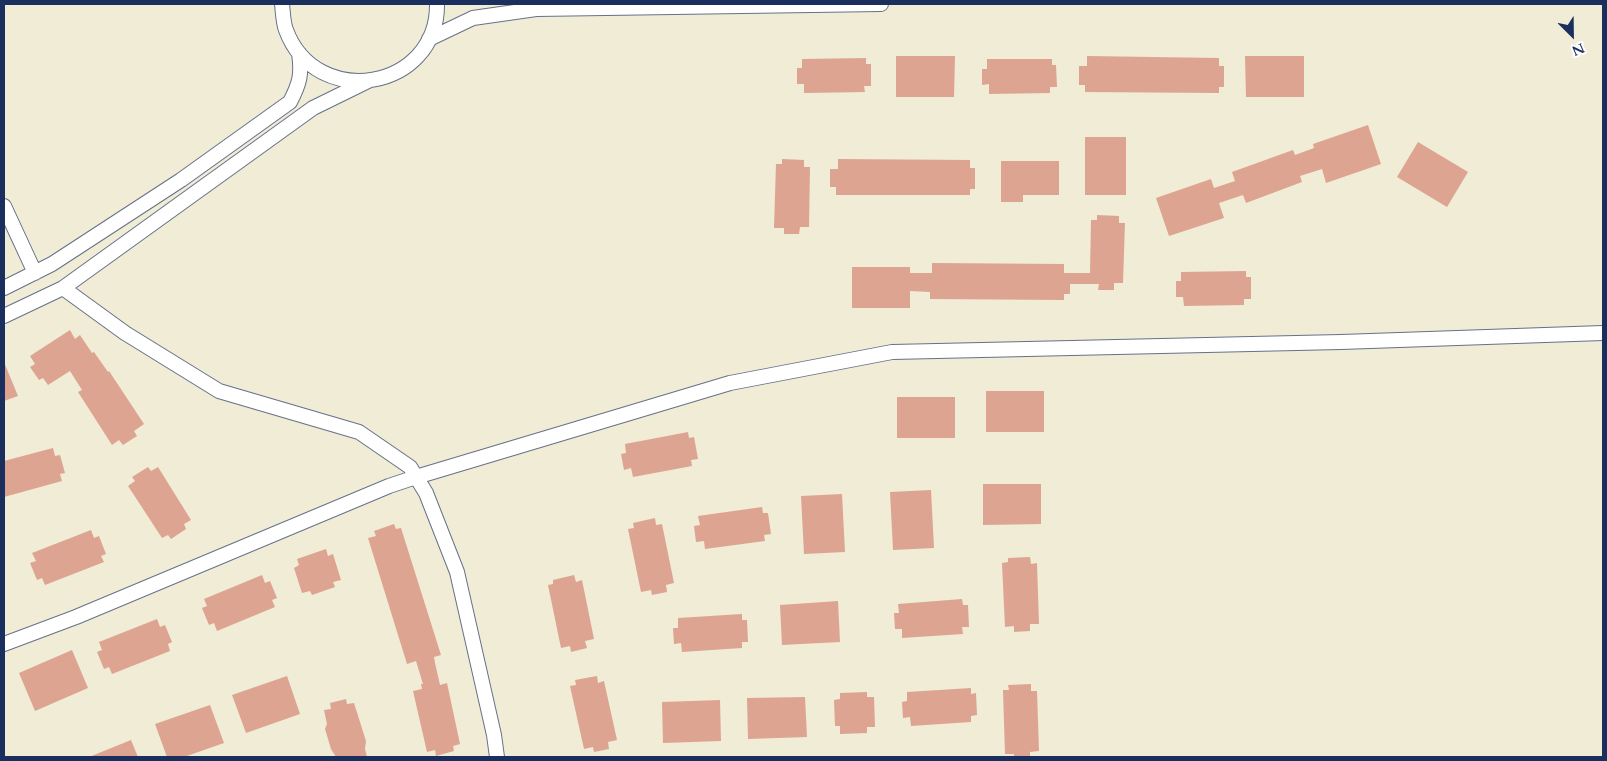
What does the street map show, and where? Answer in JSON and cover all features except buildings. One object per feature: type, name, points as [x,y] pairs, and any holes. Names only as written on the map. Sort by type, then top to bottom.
[{"type":"street","points":[[282,4],[286,30],[299,53],[318,70],[342,80],[368,81]]},
{"type":"street","points":[[4,316],[63,288],[313,108],[368,81],[394,74],[414,60],[429,39],[437,16],[437,4]]},
{"type":"street","points":[[429,39],[473,18],[536,9],[882,4]]},
{"type":"street","points":[[4,288],[52,264],[181,180],[290,102],[299,85],[301,68],[299,53]]},
{"type":"street","points":[[4,206],[35,273]]},
{"type":"street","points":[[63,288],[125,333],[219,391],[359,432],[410,467],[426,493],[457,572],[494,735],[497,757]]},
{"type":"street","points":[[4,644],[76,617],[389,486],[416,477],[730,384],[892,352],[1351,342],[1603,333]]}]
